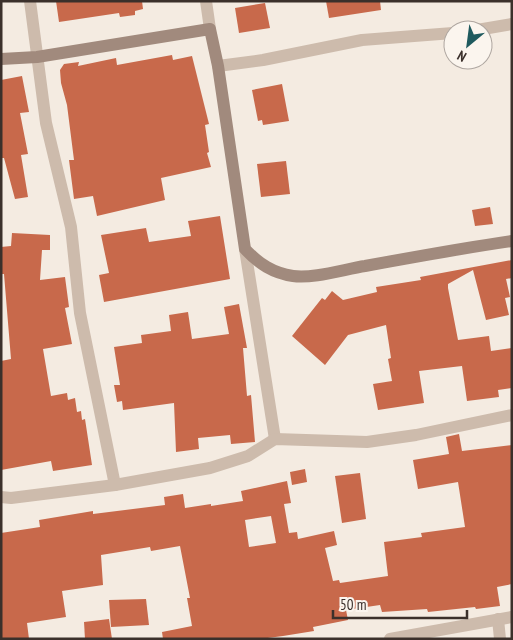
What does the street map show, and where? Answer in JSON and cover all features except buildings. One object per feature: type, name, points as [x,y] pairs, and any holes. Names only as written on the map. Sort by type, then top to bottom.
[{"type":"street","points":[[30,1],[37,57],[55,165],[71,227],[80,313],[114,484]]},
{"type":"street","points":[[206,1],[218,66],[275,439]]},
{"type":"street","points":[[493,27],[512,24]]},
{"type":"street","points":[[1,59],[37,57],[210,29]]},
{"type":"street","points":[[218,66],[263,60],[362,40],[443,34]]},
{"type":"street","points":[[245,249],[258,263],[274,272],[296,277],[512,241]]},
{"type":"street","points":[[1,497],[114,484],[210,468],[248,456],[275,439],[367,442],[416,435],[512,415]]},
{"type":"street","points":[[390,639],[512,617]]},
{"type":"street","points":[[498,619],[500,639]]}]
